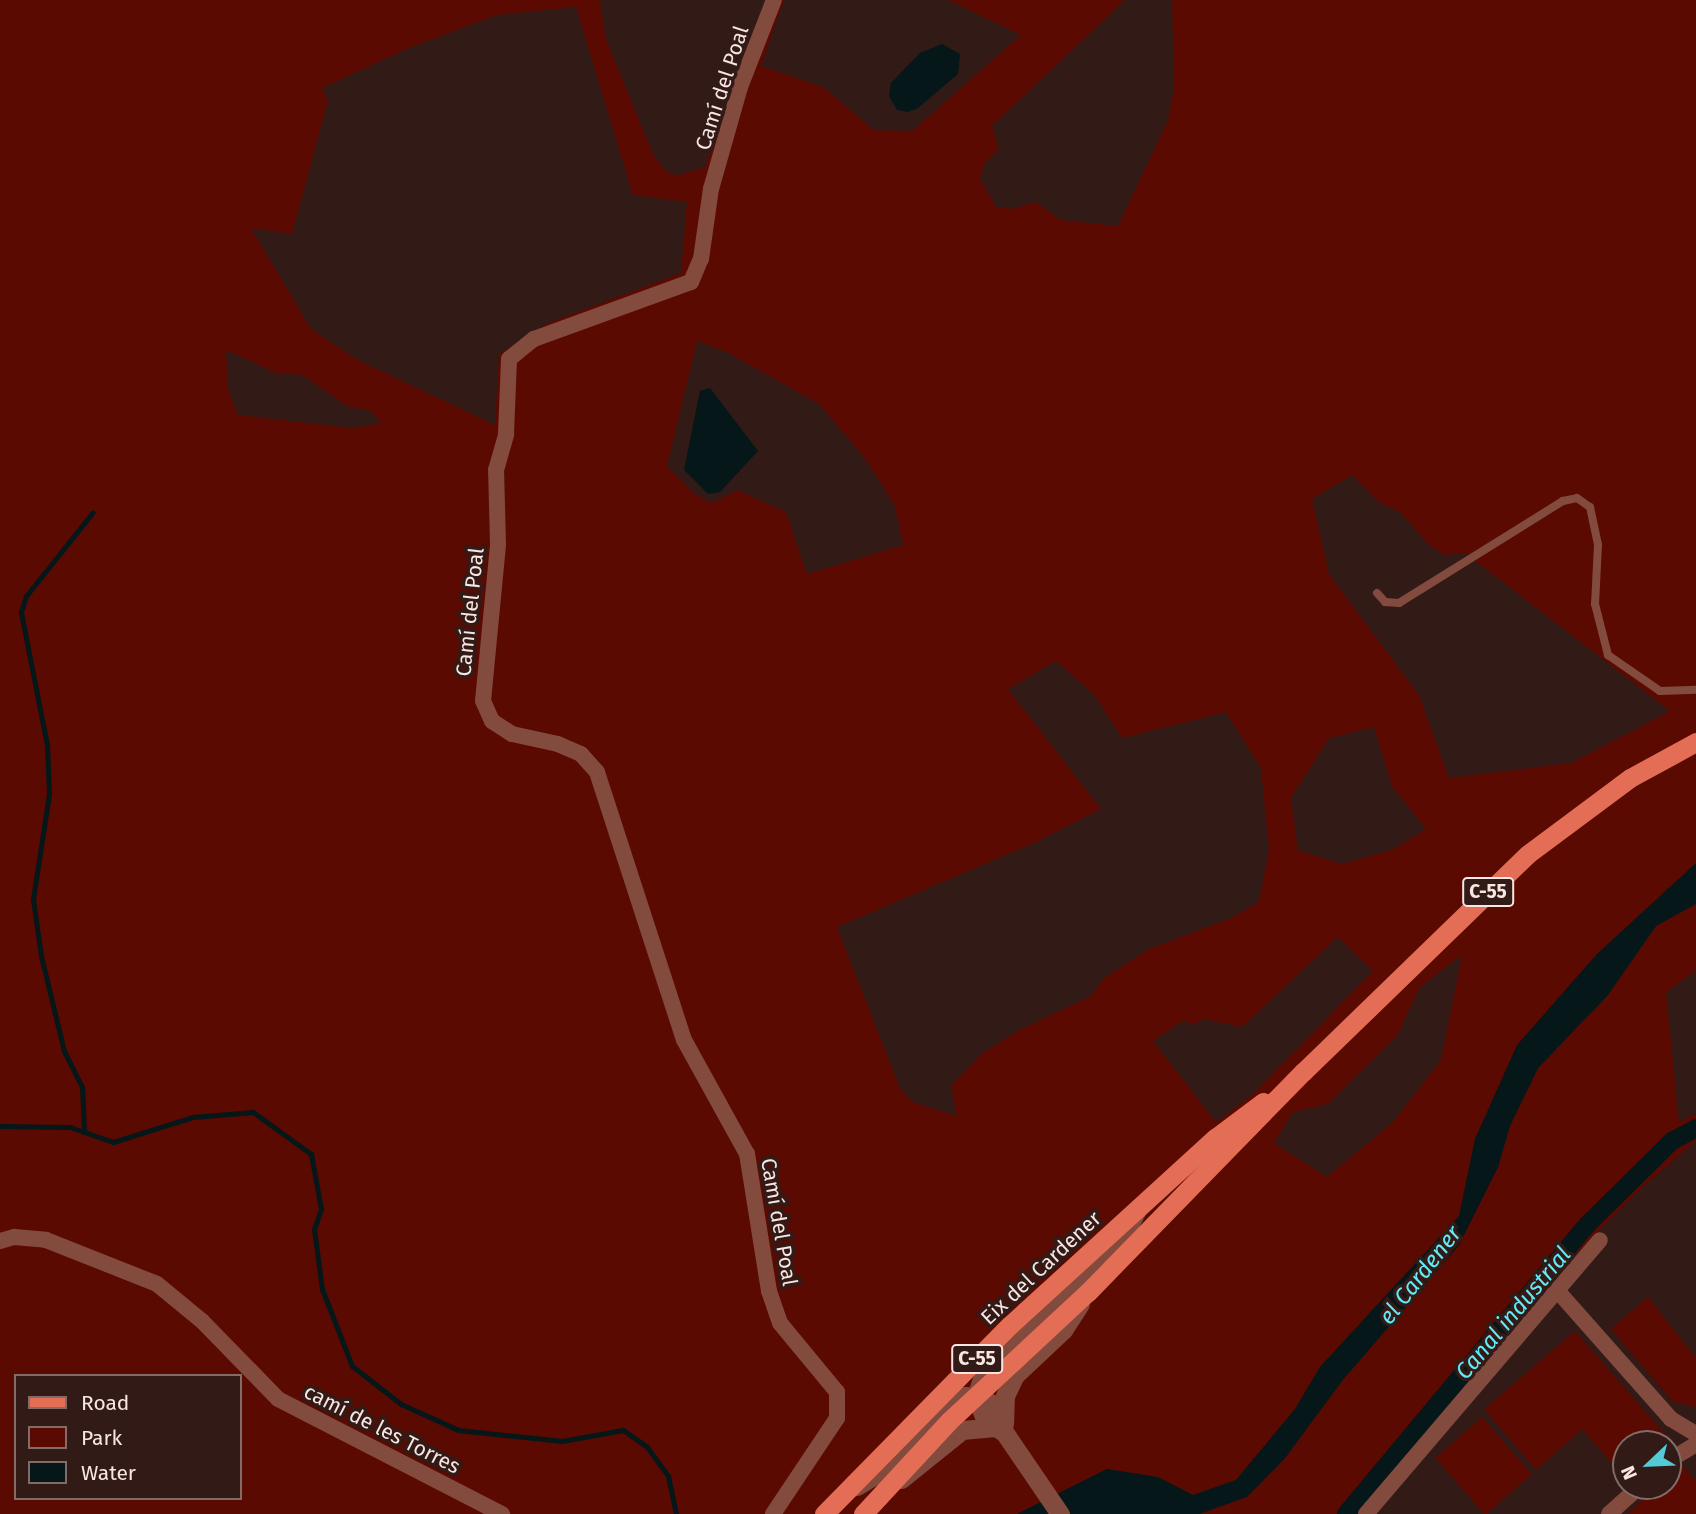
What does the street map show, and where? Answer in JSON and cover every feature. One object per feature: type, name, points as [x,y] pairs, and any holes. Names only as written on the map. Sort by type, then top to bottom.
[{"type":"main road","name":"Eix del Cardener","points":[[1088,1292],[1303,1072],[1528,854],[1608,792],[1696,742]]},
{"type":"main road","name":"Eix del Cardener","points":[[824,1514],[1010,1325],[1215,1138],[1303,1072]]},
{"type":"main road","name":"C-55","points":[[863,1514],[976,1397],[1088,1292]]},
{"type":"street","name":"Camí del Poal","points":[[773,1514],[837,1418],[837,1392],[780,1323],[769,1291],[747,1154],[684,1040],[597,772],[581,754],[558,744],[512,734],[492,721],[483,701],[498,544],[496,470],[506,434],[509,359],[534,339],[691,282],[701,259],[711,189],[740,86],[774,0]]},
{"type":"street","points":[[976,1397],[982,1375],[1104,1260],[1123,1238],[1136,1211]]},
{"type":"street","name":"camí de les Torres","points":[[0,1241],[14,1237],[46,1240],[156,1284],[202,1321],[278,1399],[502,1514]]},
{"type":"street","points":[[1366,1514],[1555,1288],[1600,1240]]},
{"type":"street","points":[[1555,1288],[1671,1419],[1696,1434]]},
{"type":"street","points":[[1004,1430],[1005,1396],[1015,1375],[1063,1330],[1088,1292]]},
{"type":"street","points":[[842,1496],[881,1471],[939,1412],[966,1396],[990,1403],[1004,1430],[1060,1514]]},
{"type":"street","points":[[886,1489],[962,1430],[1004,1430]]},
{"type":"street","points":[[1609,1514],[1624,1500]]},
{"type":"lane","points":[[1377,593],[1385,602],[1399,603],[1563,501],[1577,498],[1590,506],[1598,545],[1595,604],[1608,655],[1660,691],[1696,690]]},
{"type":"green space","points":[[0,0],[600,0],[606,39],[653,154],[665,170],[676,176],[705,167],[766,0],[784,0],[761,66],[823,87],[874,130],[912,131],[1021,35],[948,0],[1125,0],[992,126],[999,149],[984,164],[980,179],[996,207],[1011,209],[1036,202],[1061,220],[1118,226],[1168,120],[1174,88],[1172,0],[1696,0],[1696,863],[1597,954],[1518,1045],[1475,1139],[1459,1216],[1320,1367],[1295,1409],[1236,1480],[1193,1495],[1158,1477],[1107,1469],[1017,1514],[0,1514]],"holes":[[[576,7],[633,195],[687,202],[681,273],[546,324],[499,354],[495,425],[356,359],[311,329],[251,228],[292,234],[328,101],[322,88],[409,48],[497,15]],[[697,341],[727,352],[819,404],[864,457],[895,506],[903,545],[807,574],[786,512],[738,490],[711,503],[693,493],[667,466]],[[226,350],[276,373],[302,375],[347,406],[371,411],[381,423],[353,428],[238,415],[228,389]],[[1352,475],[1380,503],[1400,512],[1428,544],[1444,555],[1465,553],[1670,711],[1571,763],[1449,778],[1419,695],[1329,574],[1312,499]],[[1056,661],[1094,694],[1122,738],[1226,712],[1261,768],[1269,849],[1259,902],[1231,918],[1149,949],[1104,978],[1091,996],[1019,1030],[981,1054],[951,1086],[957,1116],[913,1102],[900,1088],[837,927],[1034,843],[1101,809],[1008,689]],[[1374,727],[1392,786],[1426,829],[1391,850],[1342,864],[1298,850],[1291,798],[1329,738]],[[1338,937],[1373,971],[1253,1094],[1216,1122],[1153,1041],[1184,1020],[1193,1025],[1204,1019],[1242,1027]],[[1462,955],[1441,1060],[1392,1123],[1327,1177],[1274,1143],[1293,1112],[1328,1104],[1397,1036],[1420,987]]]},
{"type":"green space","points":[[1696,904],[1696,971],[1666,992],[1679,1122],[1696,1113],[1696,1141],[1643,1187],[1547,1283],[1352,1514],[1199,1514],[1247,1497],[1285,1458],[1342,1381],[1459,1245],[1498,1167],[1510,1126],[1538,1068],[1608,995],[1656,926]]},
{"type":"green space","points":[[1648,1297],[1696,1358],[1696,1407],[1673,1402],[1611,1329]]},
{"type":"green space","points":[[1575,1331],[1661,1430],[1612,1430],[1612,1463],[1582,1429],[1536,1470],[1484,1409]]},
{"type":"green space","points":[[1482,1417],[1532,1474],[1484,1514],[1435,1458]]},
{"type":"green space","points":[[1682,1465],[1696,1481],[1696,1514],[1627,1514],[1642,1500],[1682,1500]]},
{"type":"water","points":[[942,44],[960,54],[958,74],[918,108],[908,112],[897,110],[889,96],[891,83],[920,53]]},
{"type":"water","points":[[710,388],[758,451],[720,492],[708,494],[684,470],[700,391]]},
{"type":"water","name":"el Cardener","points":[[1696,863],[1696,904],[1656,926],[1608,995],[1538,1068],[1510,1126],[1498,1167],[1459,1245],[1342,1381],[1285,1458],[1247,1497],[1199,1514],[1017,1514],[1107,1469],[1158,1477],[1193,1495],[1236,1480],[1295,1409],[1320,1367],[1459,1216],[1475,1139],[1517,1045],[1597,954]]},
{"type":"waterway","points":[[84,1132],[82,1087],[64,1051],[41,956],[33,899],[49,794],[47,745],[21,612],[26,596],[93,512]]},
{"type":"waterway","points":[[0,1126],[70,1127],[113,1142],[193,1117],[253,1112],[311,1154],[321,1209],[314,1229],[322,1289],[352,1366],[401,1404],[458,1430],[562,1441],[623,1430],[647,1447],[668,1476],[676,1514]]},
{"type":"waterway","name":"Canal industrial","points":[[1346,1514],[1587,1225],[1672,1141],[1696,1128]]}]
